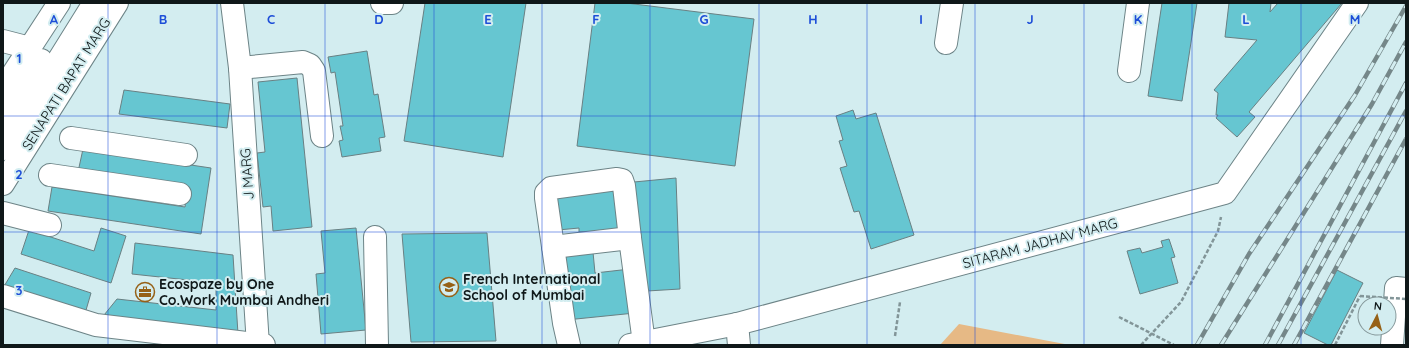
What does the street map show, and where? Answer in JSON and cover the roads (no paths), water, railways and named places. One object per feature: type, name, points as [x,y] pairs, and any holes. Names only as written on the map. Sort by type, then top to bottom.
[{"type":"street","points":[[3,89],[18,55],[59,3]]},
{"type":"street","points":[[3,120],[76,3]]},
{"type":"street","points":[[3,149],[94,3]]},
{"type":"street","name":"SENAPATI BAPAT MARG","points":[[3,184],[117,3]]},
{"type":"street","name":"J MARG","points":[[232,3],[240,68],[258,344]]},
{"type":"street","points":[[382,3],[392,3]]},
{"type":"street","points":[[946,43],[952,3]]},
{"type":"street","points":[[1129,71],[1138,3]]},
{"type":"street","name":"SITARAM JADHAV MARG","points":[[637,344],[738,334],[904,280],[1225,193],[1357,3]]},
{"type":"street","points":[[3,41],[18,55]]},
{"type":"street","points":[[240,68],[303,62],[310,65],[314,71],[322,136]]},
{"type":"street","points":[[71,138],[186,155]]},
{"type":"street","points":[[50,175],[180,194]]},
{"type":"street","points":[[569,345],[564,323],[546,198],[548,190],[551,188],[616,179],[622,180],[624,186],[630,238],[637,344]]},
{"type":"street","points":[[3,213],[50,225]]},
{"type":"street","points":[[375,237],[377,345]]},
{"type":"street","points":[[553,247],[630,238]]},
{"type":"street","points":[[1392,345],[1403,292]]},
{"type":"street","points":[[3,296],[96,326],[264,345]]},
{"type":"railway","points":[[1197,345],[1249,254],[1355,95],[1406,6]]},
{"type":"railway","points":[[1221,345],[1372,104],[1406,42]]},
{"type":"railway","points":[[1265,345],[1406,83]]},
{"type":"railway","points":[[1278,345],[1406,111]]},
{"type":"railway","points":[[1294,345],[1406,139]]},
{"type":"place","name":"French International School of Mumbai","points":[[449,287]]},
{"type":"place","name":"Ecospaze by One Co.Work Mumbai Andheri","points":[[145,292]]}]
